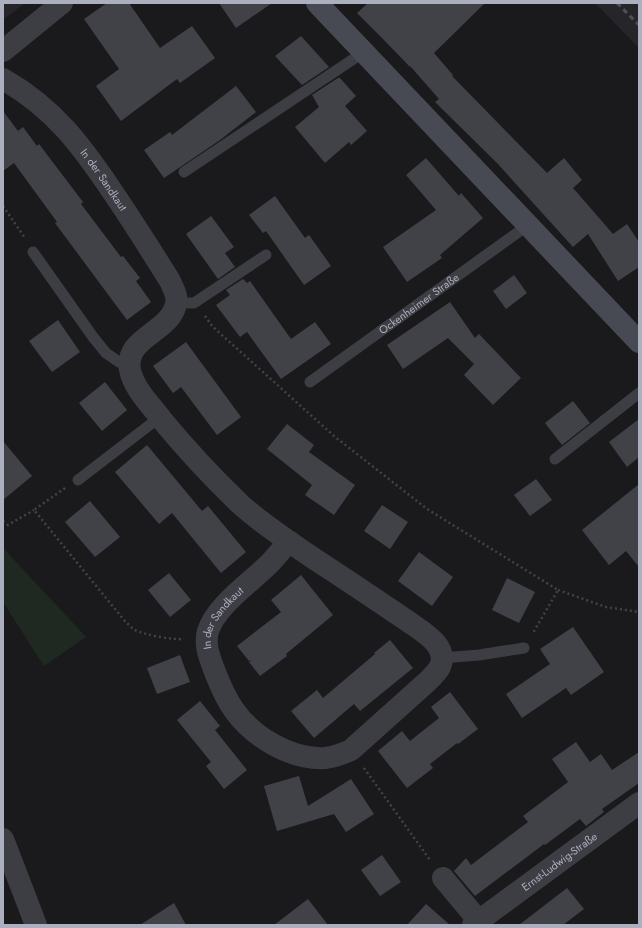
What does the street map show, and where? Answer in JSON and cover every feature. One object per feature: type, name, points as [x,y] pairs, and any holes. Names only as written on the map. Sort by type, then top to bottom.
[{"type":"main road","points":[[317,3],[639,342]]},
{"type":"street","points":[[3,51],[62,3]]},
{"type":"street","name":"In der Sandkaut","points":[[3,79],[33,98],[73,135],[94,163],[175,291],[185,303]]},
{"type":"street","points":[[185,303],[132,351],[129,365],[132,380],[160,417],[215,479],[241,505],[289,541],[426,634],[437,644],[442,658]]},
{"type":"street","name":"In der Sandkaut","points":[[289,541],[269,564],[220,610],[212,621],[207,638],[211,661],[218,679],[234,710],[246,724],[260,735],[275,745],[295,754],[324,758],[338,756],[351,750],[428,682],[438,671],[442,658]]},
{"type":"street","name":"Ernst-Ludwig-Straße","points":[[443,878],[476,923],[639,803]]},
{"type":"street","points":[[3,839],[36,925]]},
{"type":"lane","points":[[184,172],[364,52]]},
{"type":"lane","name":"Ockenheimer Straße","points":[[310,382],[528,225]]},
{"type":"lane","points":[[33,252],[93,338],[106,352],[119,362],[129,365]]},
{"type":"lane","points":[[185,303],[266,255]]},
{"type":"lane","points":[[555,459],[639,393]]},
{"type":"lane","points":[[78,480],[160,417]]},
{"type":"lane","points":[[442,658],[479,655],[524,648]]},
{"type":"path","points":[[3,206],[33,252]]},
{"type":"path","points":[[185,303],[334,436],[427,509],[558,590],[606,606],[639,612]]},
{"type":"path","points":[[3,521],[8,525],[34,510],[58,492],[78,480]]},
{"type":"path","points":[[34,510],[124,620],[134,629],[176,640],[207,638]]},
{"type":"path","points":[[524,648],[558,590]]},
{"type":"path","points":[[351,750],[443,878]]},
{"type":"shaded area","points":[[3,3],[25,3],[3,20]]},
{"type":"shaded area","points":[[595,3],[639,3],[639,48]]},
{"type":"shaded area","points":[[3,548],[86,637],[44,666],[3,602]]},
{"type":"building","points":[[107,3],[129,3],[160,48],[192,26],[215,58],[180,83],[177,79],[121,121],[96,86],[119,69],[84,19]]},
{"type":"building","points":[[219,3],[272,3],[236,28]]},
{"type":"building","points":[[368,3],[485,3],[434,53],[453,75],[452,76],[547,173],[564,158],[582,180],[573,188],[613,234],[627,224],[639,242],[639,267],[618,281],[588,234],[573,247],[497,163],[435,102],[439,99],[410,66],[357,13]]},
{"type":"building","points":[[301,36],[329,67],[302,85],[275,56]]},
{"type":"building","points":[[340,78],[356,96],[345,106],[367,131],[351,145],[349,142],[325,163],[295,127],[319,107],[312,95]]},
{"type":"building","points":[[236,86],[256,112],[220,140],[164,178],[144,150],[170,132],[172,135]]},
{"type":"building","points":[[3,111],[18,131],[23,127],[37,146],[39,144],[83,202],[81,204],[121,257],[123,256],[140,278],[136,281],[151,302],[127,320],[55,223],[57,222],[14,163],[3,171]]},
{"type":"building","points":[[426,158],[459,196],[461,193],[483,218],[440,255],[442,258],[407,282],[383,247],[436,210],[406,175]]},
{"type":"building","points":[[275,196],[305,238],[309,235],[331,266],[304,285],[266,231],[263,233],[249,215]]},
{"type":"building","points":[[211,216],[234,247],[225,253],[235,267],[218,279],[186,234]]},
{"type":"building","points":[[514,275],[527,293],[506,309],[493,291]]},
{"type":"building","points":[[243,279],[247,283],[250,281],[291,339],[315,322],[331,344],[281,379],[247,332],[240,337],[216,305],[230,295],[226,290]]},
{"type":"building","points":[[450,302],[475,338],[479,334],[521,378],[493,405],[464,375],[474,364],[448,338],[403,369],[387,345]]},
{"type":"building","points":[[58,320],[80,352],[52,372],[29,341]]},
{"type":"building","points":[[186,342],[241,417],[217,435],[181,387],[173,393],[153,366]]},
{"type":"building","points":[[105,382],[127,410],[102,431],[79,403]]},
{"type":"building","points":[[573,401],[590,423],[562,445],[545,423]]},
{"type":"building","points":[[639,419],[639,457],[627,467],[609,442]]},
{"type":"building","points":[[287,424],[314,445],[309,452],[355,485],[334,515],[305,495],[312,485],[267,449]]},
{"type":"building","points":[[3,441],[32,476],[3,500]]},
{"type":"building","points":[[147,445],[202,511],[208,506],[246,552],[221,573],[172,513],[159,524],[115,472]]},
{"type":"building","points":[[536,479],[552,500],[530,516],[514,495]]},
{"type":"building","points":[[639,484],[639,567],[626,551],[609,565],[582,530]]},
{"type":"building","points":[[90,501],[120,537],[95,557],[65,522]]},
{"type":"building","points":[[382,505],[408,522],[390,549],[364,531]]},
{"type":"building","points":[[419,552],[453,577],[432,606],[398,581]]},
{"type":"building","points":[[169,573],[191,600],[170,617],[148,590]]},
{"type":"building","points":[[301,575],[333,615],[286,654],[287,656],[260,676],[249,662],[252,660],[249,661],[237,646],[281,612],[271,600]]},
{"type":"building","points":[[507,578],[535,592],[519,623],[492,610]]},
{"type":"building","points":[[573,627],[604,672],[571,695],[566,688],[522,718],[506,694],[550,664],[540,649]]},
{"type":"building","points":[[390,640],[413,668],[360,711],[354,704],[314,738],[291,711],[317,690],[323,698]]},
{"type":"building","points":[[180,655],[190,682],[157,694],[147,668]]},
{"type":"building","points":[[450,692],[478,729],[430,764],[433,768],[407,788],[378,751],[402,731],[410,741],[439,718],[431,707]]},
{"type":"building","points":[[200,701],[220,726],[215,730],[247,770],[224,789],[206,766],[211,762],[177,720]]},
{"type":"building","points":[[576,742],[590,762],[601,754],[612,770],[639,752],[639,783],[602,809],[604,812],[586,826],[580,819],[475,896],[454,871],[466,858],[471,865],[528,822],[523,816],[568,782],[552,759]]},
{"type":"building","points":[[299,776],[308,806],[351,779],[374,814],[346,832],[334,814],[277,831],[264,786]]},
{"type":"building","points":[[382,855],[401,882],[380,896],[361,870]]},
{"type":"building","points":[[567,888],[584,909],[563,925],[519,925]]},
{"type":"building","points":[[308,899],[328,925],[274,925]]},
{"type":"building","points":[[174,903],[186,925],[140,925]]},
{"type":"building","points":[[426,904],[450,925],[407,925]]},
{"type":"railway","points":[[617,3],[639,25]]}]
